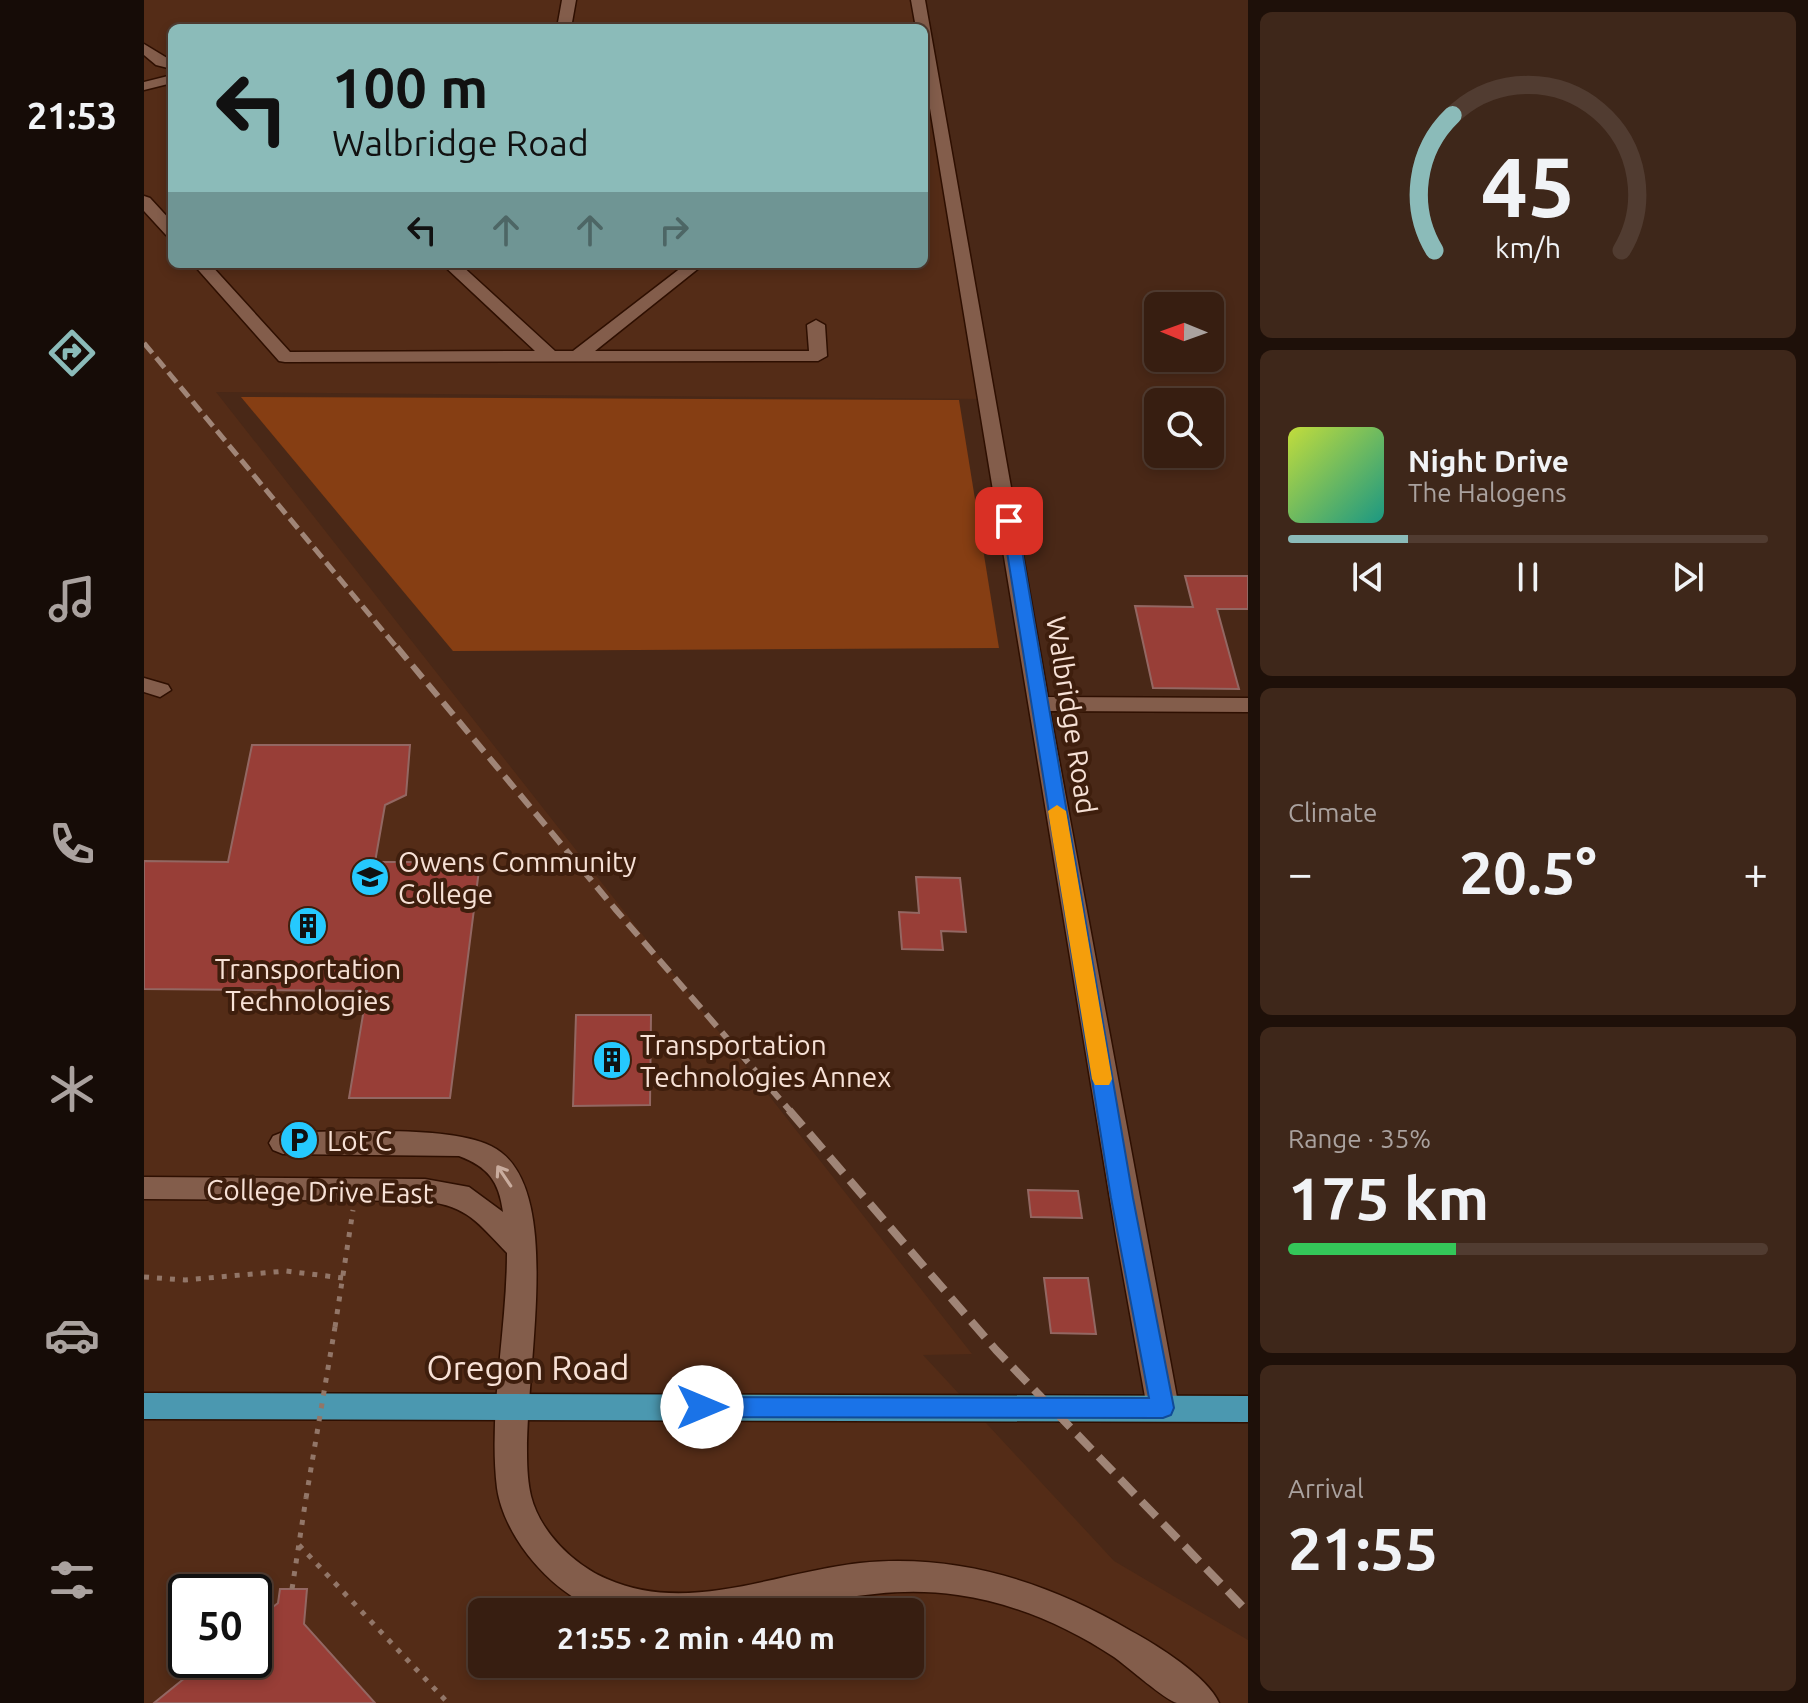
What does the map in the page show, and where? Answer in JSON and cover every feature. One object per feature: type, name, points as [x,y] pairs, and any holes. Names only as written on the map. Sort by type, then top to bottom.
[{"type":"main road","name":"Oregon Road","points":[[144,1406],[1248,1409]]},
{"type":"street","points":[[565,24],[569,0]]},
{"type":"street","name":"Walbridge Road","points":[[918,0],[923,24]]},
{"type":"street","points":[[144,48],[168,64]]},
{"type":"street","name":"Walbridge Road","points":[[928,53],[1122,1198],[1163,1408]]},
{"type":"street","points":[[144,86],[168,80]]},
{"type":"street","points":[[144,201],[168,228]]},
{"type":"street","points":[[205,268],[285,357],[818,356],[816,325]]},
{"type":"street","points":[[454,268],[550,356]]},
{"type":"street","points":[[578,356],[691,268]]},
{"type":"street","points":[[1039,704],[1248,705]]},
{"type":"street","name":"College Drive East","points":[[283,1143],[461,1145],[484,1154],[506,1173],[515,1194],[522,1250],[512,1405],[515,1495],[527,1528],[552,1560],[591,1588],[638,1606],[683,1609],[862,1578],[923,1577],[984,1585],[1048,1602],[1102,1629],[1153,1662],[1202,1703]]},
{"type":"street","name":"College Drive East","points":[[144,1188],[425,1190],[459,1195],[486,1213],[522,1250]]},
{"type":"path","points":[[292,1589],[356,1189]]},
{"type":"path","points":[[144,1277],[185,1280],[286,1271],[343,1278]]},
{"type":"path","points":[[299,1545],[448,1703]]},
{"type":"shaded area","name":"Owens Community College","points":[[144,0],[918,0],[922,24],[168,24],[168,268],[928,268],[928,55],[989,399],[216,392],[972,1354],[923,1355],[1114,1561],[1248,1640],[1248,1703],[144,1703]]},
{"type":"shaded area","points":[[241,397],[959,400],[999,648],[453,651]]},
{"type":"building","points":[[1185,576],[1248,576],[1248,609],[1217,609],[1239,689],[1153,688],[1135,606],[1193,607]]},
{"type":"building","name":"Transportation Technologies","points":[[252,745],[410,745],[406,795],[385,805],[375,862],[480,862],[450,1098],[349,1098],[367,991],[144,989],[144,861],[228,862]]},
{"type":"building","points":[[916,877],[960,878],[966,932],[941,931],[943,950],[902,949],[899,912],[919,913]]},
{"type":"building","name":"Transportation Technologies Annex","points":[[576,1015],[651,1015],[650,1105],[573,1106]]},
{"type":"building","points":[[1028,1190],[1078,1191],[1082,1218],[1031,1217]]},
{"type":"building","points":[[1044,1278],[1088,1278],[1096,1334],[1051,1333]]},
{"type":"building","points":[[280,1589],[307,1589],[304,1624],[375,1703],[154,1703],[185,1678],[272,1678],[272,1608],[278,1603]]},
{"type":"railway","points":[[144,343],[398,649]]},
{"type":"railway","points":[[397,647],[616,910],[791,1112]]},
{"type":"railway","points":[[789,1110],[996,1350],[1248,1612]]},
{"type":"slow traffic","points":[[1057,811],[1102,1079]]},
{"type":"place","name":"Owens Community College","points":[[370,877]]},
{"type":"place","name":"Transportation Technologies","points":[[308,926]]},
{"type":"place","name":"Transportation Technologies Annex","points":[[612,1060]]},
{"type":"place","name":"Lot C","points":[[299,1140]]},
{"type":"route","points":[[702,1407],[1163,1408],[1122,1198],[1009,521]]}]
